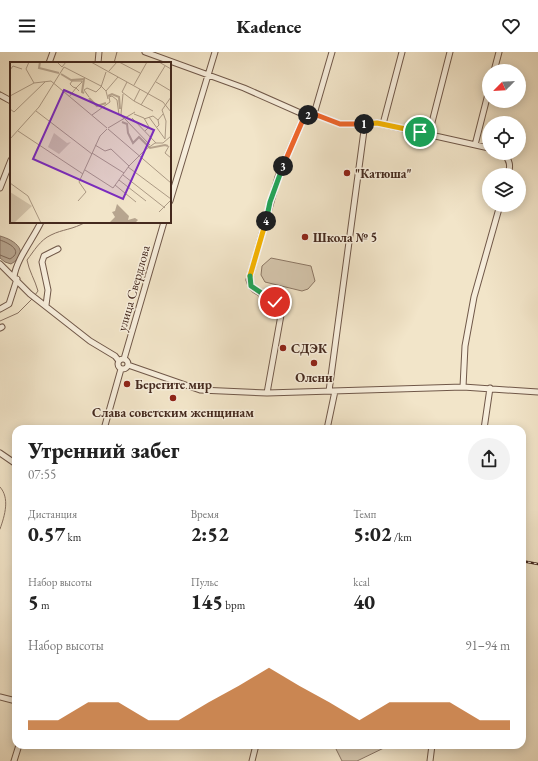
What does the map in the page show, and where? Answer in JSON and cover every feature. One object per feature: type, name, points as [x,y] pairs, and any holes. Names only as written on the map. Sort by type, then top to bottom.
[{"type":"street","points":[[49,62],[53,52]]},
{"type":"street","points":[[98,62],[99,52]]},
{"type":"street","points":[[145,52],[244,88],[305,115],[314,114],[340,124],[383,124],[482,146]]},
{"type":"street","points":[[171,198],[215,52]]},
{"type":"street","points":[[314,114],[332,52]]},
{"type":"street","points":[[383,124],[402,52]]},
{"type":"street","points":[[430,134],[450,52]]},
{"type":"street","points":[[495,64],[498,52]]},
{"type":"street","points":[[0,95],[10,100]]},
{"type":"street","points":[[475,145],[484,108]]},
{"type":"street","points":[[267,393],[281,315],[275,302],[251,286],[249,280],[278,177],[305,115]]},
{"type":"street","points":[[329,391],[365,124]]},
{"type":"street","points":[[0,188],[10,163]]},
{"type":"street","points":[[464,387],[465,346],[474,297],[498,212]]},
{"type":"street","points":[[0,308],[9,304],[16,278],[15,267],[40,223]]},
{"type":"street","name":"улица Свердлова","points":[[121,360],[164,223]]},
{"type":"street","points":[[46,306],[48,290],[42,262],[44,256],[58,249]]},
{"type":"street","points":[[0,264],[16,278],[30,294],[90,341],[128,365],[200,390],[267,393],[464,387],[538,392]]},
{"type":"street","points":[[121,360],[117,364],[121,369]]},
{"type":"street","points":[[121,369],[126,368],[128,365]]},
{"type":"street","points":[[105,425],[121,369]]},
{"type":"street","points":[[485,425],[490,388]]},
{"type":"street","points":[[328,425],[335,391]]},
{"type":"street","points":[[0,453],[12,461]]},
{"type":"street","points":[[0,697],[12,700]]},
{"type":"street","points":[[14,761],[18,749]]},
{"type":"street","points":[[252,761],[255,749]]},
{"type":"street","points":[[430,761],[432,749]]},
{"type":"shaded area","points":[[271,258],[311,266],[315,281],[308,289],[302,291],[265,282],[261,275],[262,266]]},
{"type":"shaded area","points":[[336,749],[382,749],[357,761],[342,761]]},
{"type":"water","points":[[0,236],[11,240],[19,247],[20,255],[17,260],[11,264],[0,258]]},
{"type":"waterway","points":[[114,62],[117,52]]},
{"type":"waterway","points":[[35,295],[38,291],[27,260],[47,237],[84,223]]},
{"type":"waterway","points":[[0,321],[18,313],[33,298]]},
{"type":"waterway","points":[[0,487],[6,501],[4,518],[0,529]]},
{"type":"railway","points":[[526,562],[538,564]]},
{"type":"place","name":"\"Катюша\"","points":[[347,173]]},
{"type":"place","name":"Школа № 5","points":[[305,237]]},
{"type":"place","name":"СДЭК","points":[[283,348]]},
{"type":"place","name":"Олени","points":[[314,363]]},
{"type":"place","name":"Берегите мир","points":[[127,384]]},
{"type":"place","name":"Слава советским женщинам","points":[[173,398]]},
{"type":"route","points":[[275,302],[251,286],[249,280],[278,177],[305,115],[314,114],[340,124],[377,123],[420,132]]}]
